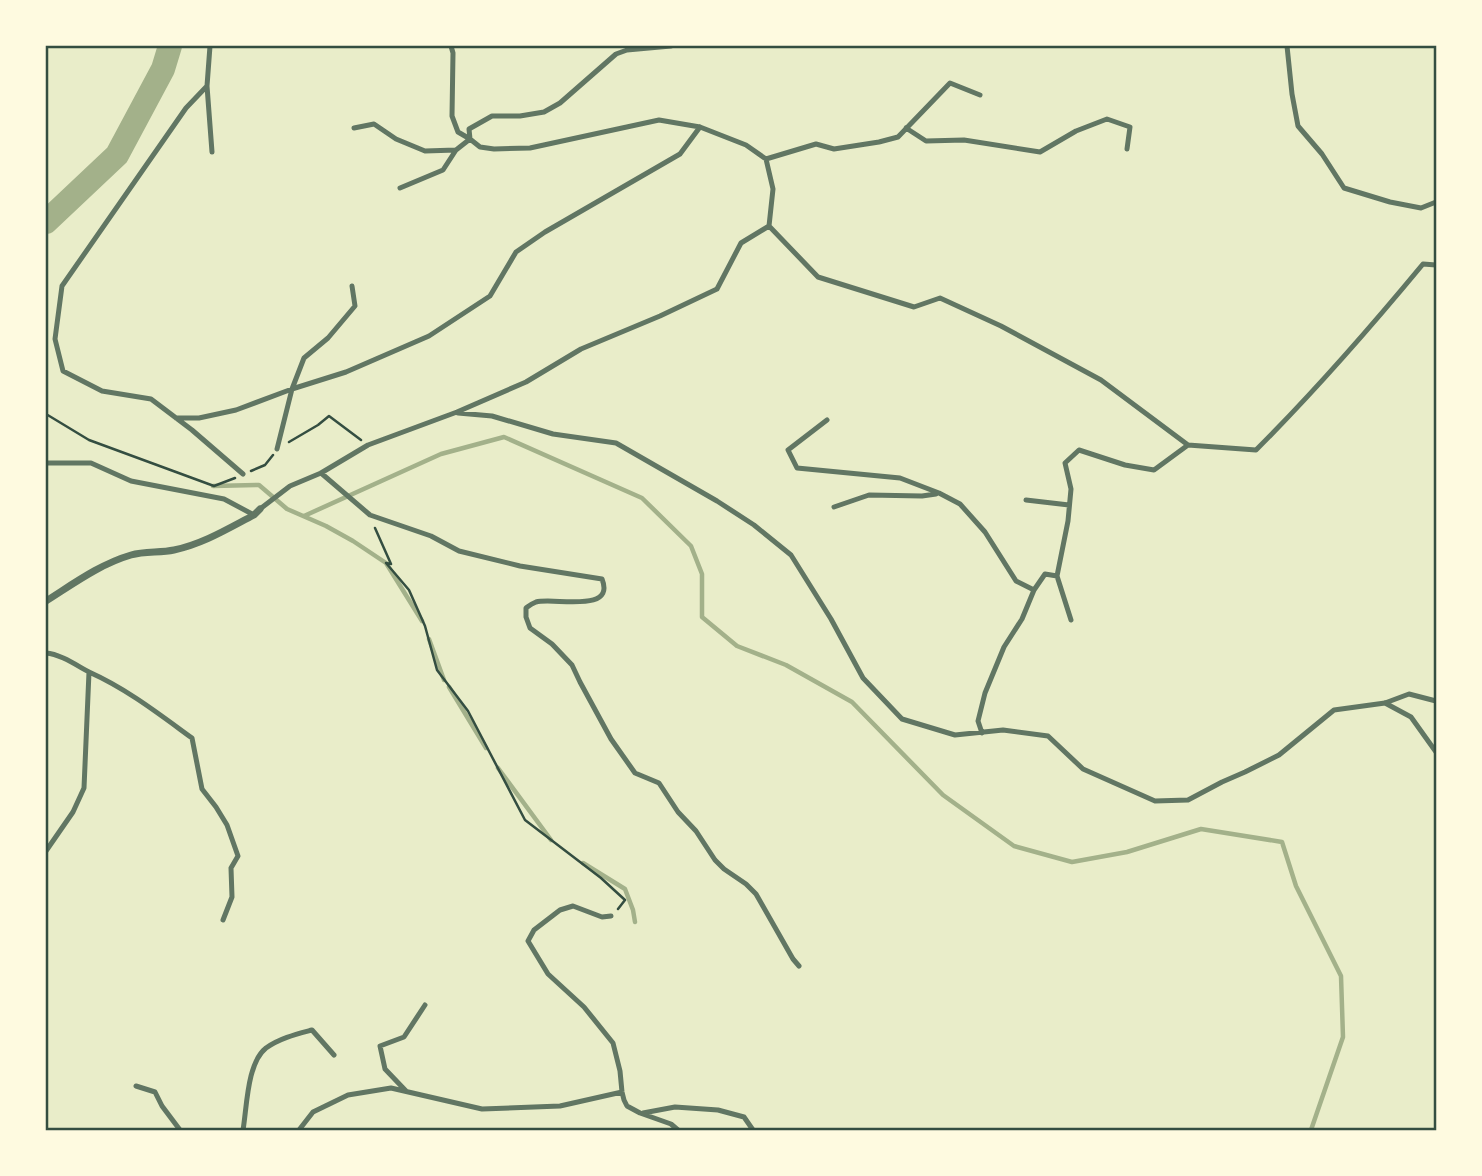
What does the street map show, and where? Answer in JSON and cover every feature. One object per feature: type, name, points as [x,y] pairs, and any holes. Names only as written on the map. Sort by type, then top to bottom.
[{"type":"street","points":[[210,46],[207,86],[212,152]]},
{"type":"street","points":[[451,46],[452,116],[458,132],[480,147],[530,148],[659,120],[700,127],[746,145],[766,159],[773,189],[769,226]]},
{"type":"street","points":[[470,139],[469,129],[492,116],[532,115],[560,103],[616,54],[627,50],[671,46]]},
{"type":"street","points":[[1287,46],[1298,126],[1322,154],[1345,188],[1421,208],[1437,202]]},
{"type":"street","points":[[766,159],[816,144],[834,149],[898,137],[950,83],[980,95]]},
{"type":"street","points":[[207,86],[186,108],[62,286],[55,339],[63,371],[102,391],[151,399],[243,474]]},
{"type":"street","points":[[906,128],[926,141],[964,140],[1040,152],[1076,131],[1107,119],[1130,127],[1127,149]]},
{"type":"street","points":[[354,128],[374,124],[397,139],[425,151],[456,150]]},
{"type":"street","points":[[177,418],[199,418],[236,410],[346,372],[429,336],[490,296],[516,252],[545,232],[680,154],[700,127]]},
{"type":"street","points":[[400,188],[443,170],[456,150],[470,139]]},
{"type":"street","points":[[46,601],[80,578],[134,554],[177,550],[206,539],[257,512],[290,486],[321,473],[368,445],[457,412],[526,382],[581,349],[717,289],[741,243],[769,226]]},
{"type":"street","points":[[769,226],[818,277],[914,307],[940,298],[1001,326],[1101,380],[1188,445],[1256,450],[1366,333],[1423,264],[1437,265]]},
{"type":"street","points":[[277,449],[292,389],[304,358],[328,338],[355,306],[352,286]]},
{"type":"street","points":[[457,412],[492,416],[552,434],[616,443],[754,525],[792,555],[863,678],[902,719],[955,735],[1003,730],[1048,736],[1083,769],[1156,801],[1188,800],[1279,755],[1334,710],[1385,703],[1409,694],[1437,701]]},
{"type":"street","points":[[827,421],[788,450],[797,468],[900,478],[939,493],[960,504],[985,532],[1016,581],[1034,590]]},
{"type":"street","points":[[1070,620],[1057,576],[1068,521],[1070,489],[1065,463],[1079,450],[1125,465],[1154,470],[1188,445]]},
{"type":"street","points":[[46,463],[91,463],[131,481],[224,499],[257,512]]},
{"type":"street","points":[[321,473],[370,514],[431,536],[459,551],[520,566],[602,579],[605,586],[602,596],[594,601],[533,603],[526,608],[530,628],[552,644],[572,665],[611,739],[635,773],[659,783],[715,860],[756,894],[799,966]]},
{"type":"street","points":[[834,506],[869,495],[922,496],[939,493]]},
{"type":"street","points":[[1026,500],[1069,505]]},
{"type":"street","points":[[982,733],[978,721],[985,693],[1004,647],[1023,619],[1034,590],[1045,574],[1057,576]]},
{"type":"street","points":[[46,653],[61,657],[112,683],[192,738],[202,789],[227,825],[238,856],[231,868],[232,897],[223,920]]},
{"type":"street","points":[[46,851],[73,812],[84,788],[89,672]]},
{"type":"street","points":[[1385,703],[1411,717],[1437,752]]},
{"type":"street","points":[[611,916],[602,917],[573,906],[560,910],[534,930],[528,941],[548,974],[584,1007],[613,1043],[627,1106],[678,1130]]},
{"type":"street","points":[[406,1091],[385,1069],[380,1046],[404,1038],[425,1005]]},
{"type":"street","points":[[243,1130],[248,1084],[265,1049],[285,1038],[312,1030],[334,1055]]},
{"type":"street","points":[[136,1086],[155,1092],[180,1130]]},
{"type":"street","points":[[299,1130],[313,1112],[348,1095],[390,1088],[482,1110],[560,1105],[622,1092]]},
{"type":"street","points":[[640,1114],[675,1107],[718,1110],[744,1117],[753,1130]]},
{"type":"path","points":[[370,514],[391,564],[386,563],[409,590],[425,626],[437,670],[468,711],[526,820],[625,900],[611,916]]},
{"type":"waterway","points":[[46,222],[117,155],[163,69],[170,46]]},
{"type":"waterway","points":[[304,516],[441,454],[504,437],[642,498],[691,546],[702,574],[702,617],[737,646],[786,665],[852,702],[943,795],[1014,846],[1072,862],[1127,852],[1201,829],[1282,842],[1296,886],[1341,976],[1343,1037],[1311,1130]]},
{"type":"waterway","points":[[213,486],[259,485],[287,509],[353,541],[386,563],[422,621]]},
{"type":"waterway","points":[[429,639],[444,680]]},
{"type":"waterway","points":[[449,687],[486,748]]},
{"type":"waterway","points":[[498,768],[551,840]]},
{"type":"waterway","points":[[583,863],[625,889],[635,922]]}]
